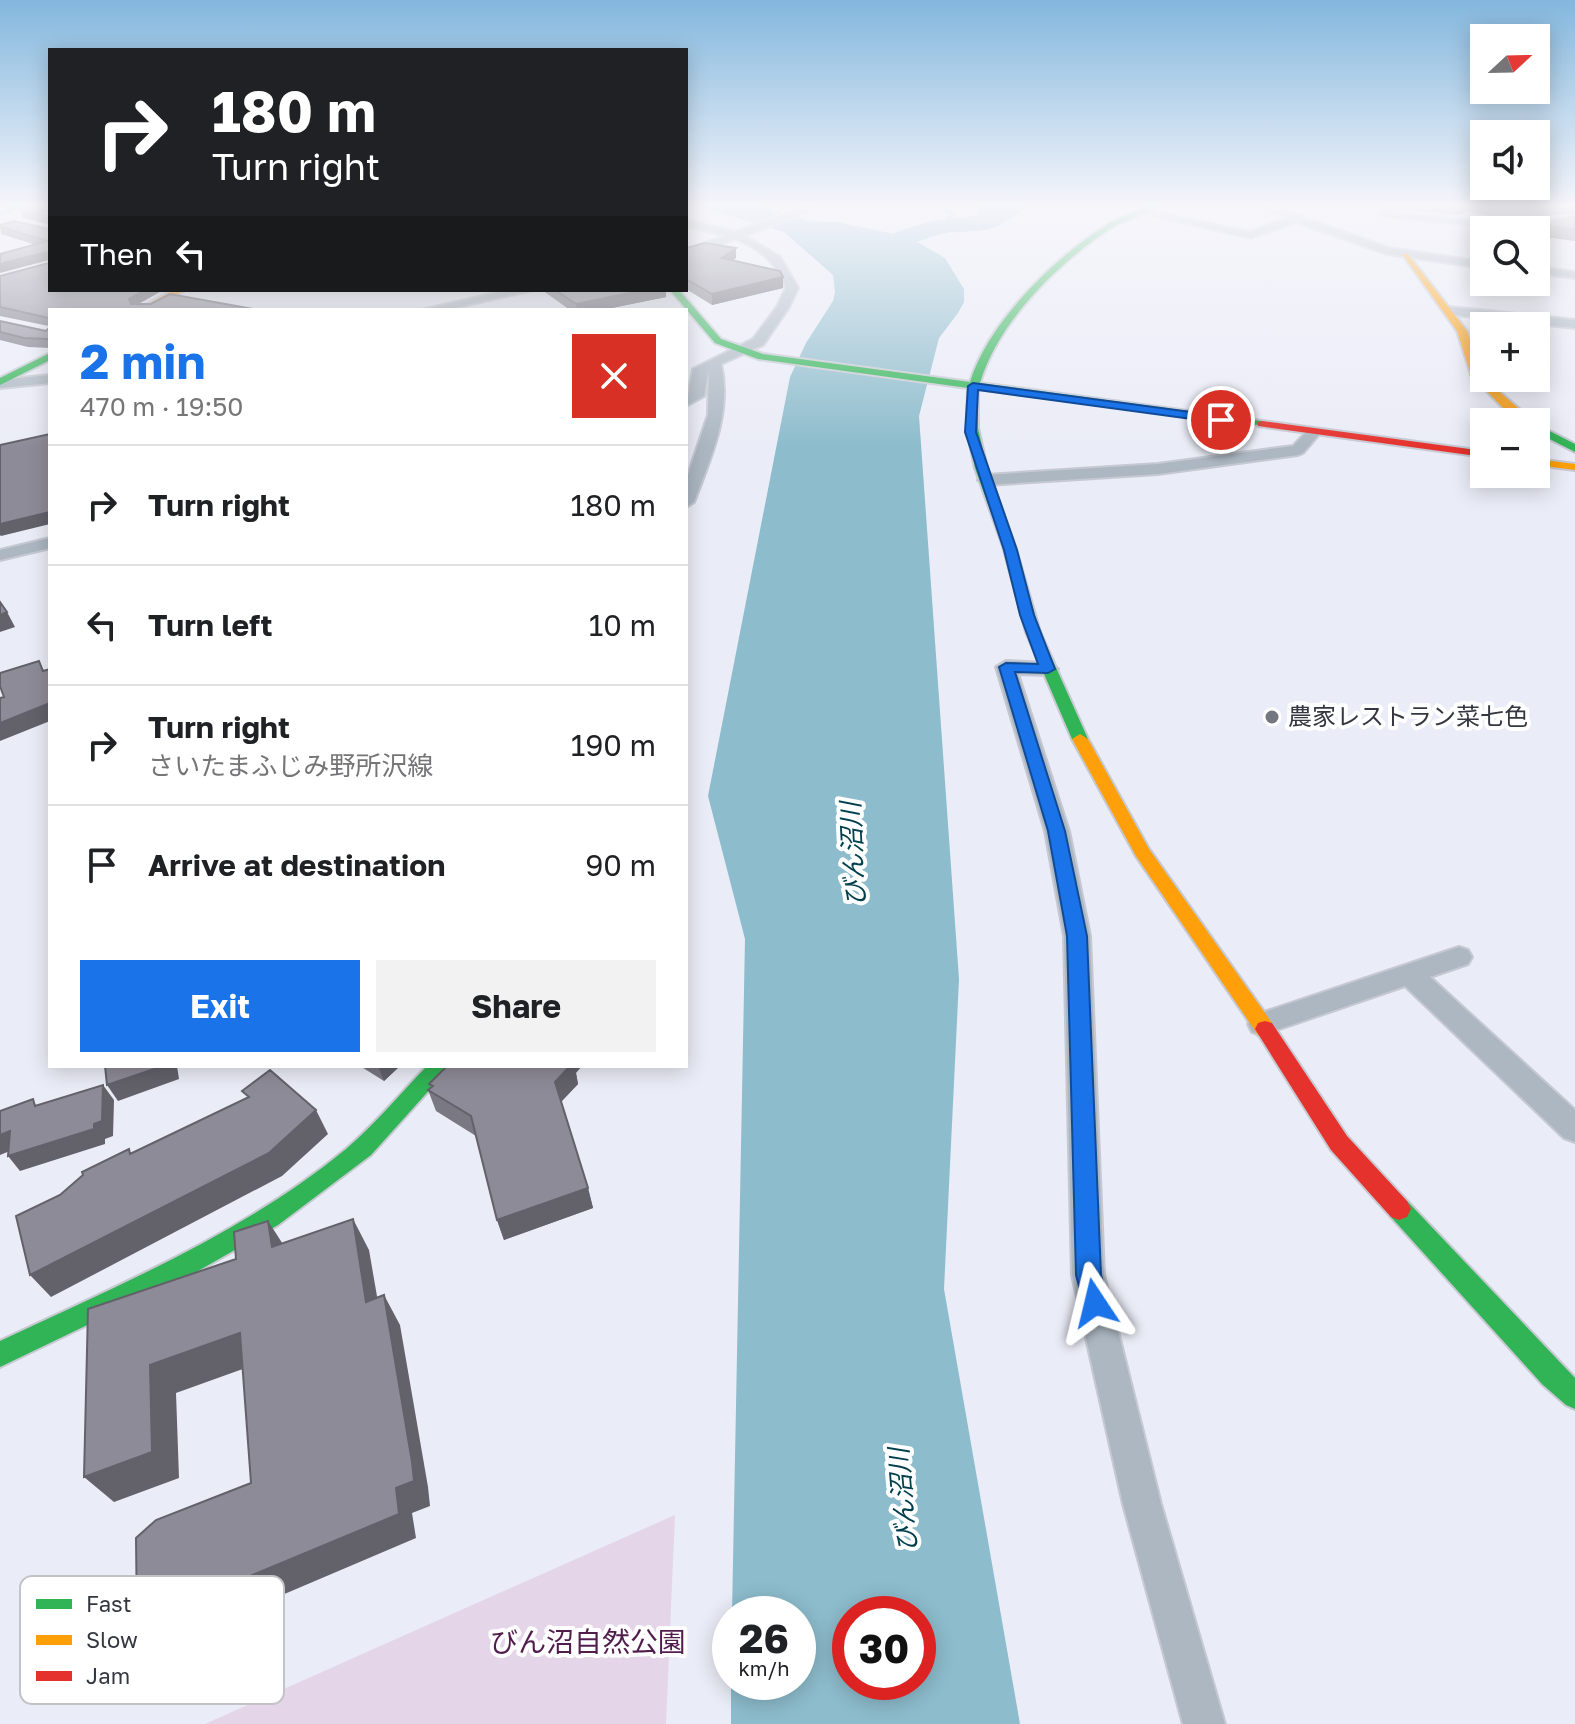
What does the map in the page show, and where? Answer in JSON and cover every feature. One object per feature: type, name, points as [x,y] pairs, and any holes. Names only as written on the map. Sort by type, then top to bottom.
[{"type":"street","points":[[688,401],[697,396],[700,369],[758,342],[783,307],[791,285]]},
{"type":"street","points":[[1043,285],[986,352],[969,385],[971,432],[1010,550],[1027,615],[1092,766],[1142,852],[1262,1024],[1339,1143],[1567,1377]]},
{"type":"street","points":[[1426,285],[1462,331],[1475,373],[1509,408]]},
{"type":"street","points":[[146,308],[177,292]]},
{"type":"street","points":[[438,308],[517,292]]},
{"type":"street","points":[[688,309],[707,335],[737,351],[761,357],[1470,452]]},
{"type":"street","points":[[1449,311],[1575,324]]},
{"type":"street","points":[[0,383],[48,357]]},
{"type":"street","points":[[688,496],[718,406],[719,384],[714,362]]},
{"type":"street","points":[[0,383],[48,379]]},
{"type":"street","points":[[986,480],[1158,469],[1298,450],[1314,432]]},
{"type":"street","points":[[1550,435],[1575,449]]},
{"type":"street","points":[[1550,464],[1575,467]]},
{"type":"street","points":[[0,555],[48,543]]},
{"type":"street","points":[[1048,669],[1006,667],[1057,831],[1077,936],[1088,1275],[1142,1504],[1204,1724]]},
{"type":"street","points":[[1262,1024],[1459,957]]},
{"type":"street","points":[[1410,974],[1575,1129]]},
{"type":"street","points":[[0,1354],[122,1296],[275,1215],[353,1157],[438,1068]]},
{"type":"green space","name":"びん沼自然公園","points":[[675,1515],[666,1724],[205,1724],[250,1704],[284,1704],[284,1689]]},
{"type":"water","name":"びん沼川","points":[[834,285],[962,285],[964,289],[964,302],[939,338],[919,416],[959,979],[944,1289],[1020,1724],[731,1724],[731,1700],[816,1700],[816,1596],[732,1596],[745,939],[708,796],[790,377],[806,343],[833,301]]},
{"type":"building","points":[[0,285],[48,285],[48,292],[141,292],[129,299],[131,304],[151,304],[170,294],[247,308],[48,308],[48,318],[0,307]]},
{"type":"building","points":[[697,285],[748,285],[712,294]]},
{"type":"building","points":[[558,292],[635,292],[576,304]]},
{"type":"building","points":[[0,321],[48,329],[48,340],[24,338],[0,332]]},
{"type":"building","points":[[48,434],[48,512],[0,524],[0,445]]},
{"type":"building","points":[[0,602],[7,612],[0,615]]},
{"type":"building","points":[[39,661],[43,671],[48,670],[48,704],[0,723],[0,698],[4,697],[0,673]]},
{"type":"building","points":[[105,1068],[157,1068],[107,1085]]},
{"type":"building","points":[[445,1068],[568,1068],[555,1082],[588,1188],[497,1220],[471,1116],[428,1090],[433,1086],[429,1084]]},
{"type":"building","points":[[270,1070],[316,1110],[269,1153],[30,1275],[16,1216],[60,1195],[83,1175],[82,1172],[129,1149],[130,1154],[249,1097],[242,1091]]},
{"type":"building","points":[[103,1085],[102,1121],[94,1124],[94,1129],[8,1156],[10,1131],[0,1135],[0,1111],[33,1099],[35,1106]]},
{"type":"building","points":[[353,1219],[366,1302],[384,1295],[414,1481],[396,1488],[399,1514],[250,1576],[136,1576],[136,1538],[156,1520],[251,1483],[240,1333],[150,1365],[152,1452],[84,1477],[88,1309],[236,1259],[234,1232],[268,1221],[272,1247]]},
{"type":"traffic: fast","points":[[1040,285],[991,346],[979,368],[973,388],[972,428],[981,468],[1009,546],[1033,632],[1080,739]]},
{"type":"traffic: fast","points":[[676,292],[718,341],[761,357],[1262,424]]},
{"type":"traffic: fast","points":[[0,382],[48,357]]},
{"type":"traffic: fast","points":[[1550,435],[1575,449]]},
{"type":"traffic: fast","points":[[0,1354],[137,1290],[270,1217],[363,1148],[438,1068]]},
{"type":"traffic: fast","points":[[1399,1209],[1551,1375],[1575,1396]]},
{"type":"traffic: slow","points":[[1427,285],[1462,331],[1475,373],[1509,408]]},
{"type":"traffic: slow","points":[[146,308],[177,292]]},
{"type":"traffic: slow","points":[[1550,464],[1575,467]]},
{"type":"traffic: slow","points":[[1080,739],[1142,852],[1265,1029]]},
{"type":"traffic: jam","points":[[1262,424],[1470,452]]},
{"type":"traffic: jam","points":[[1265,1029],[1339,1143],[1399,1209]]},
{"type":"place","name":"農家レストラン菜七色","points":[[1272,717]]},
{"type":"route","points":[[1095,1303],[1088,1275],[1077,936],[1057,831],[1006,667],[1048,669],[1027,615],[1010,550],[971,432],[973,386],[1221,420]]}]
